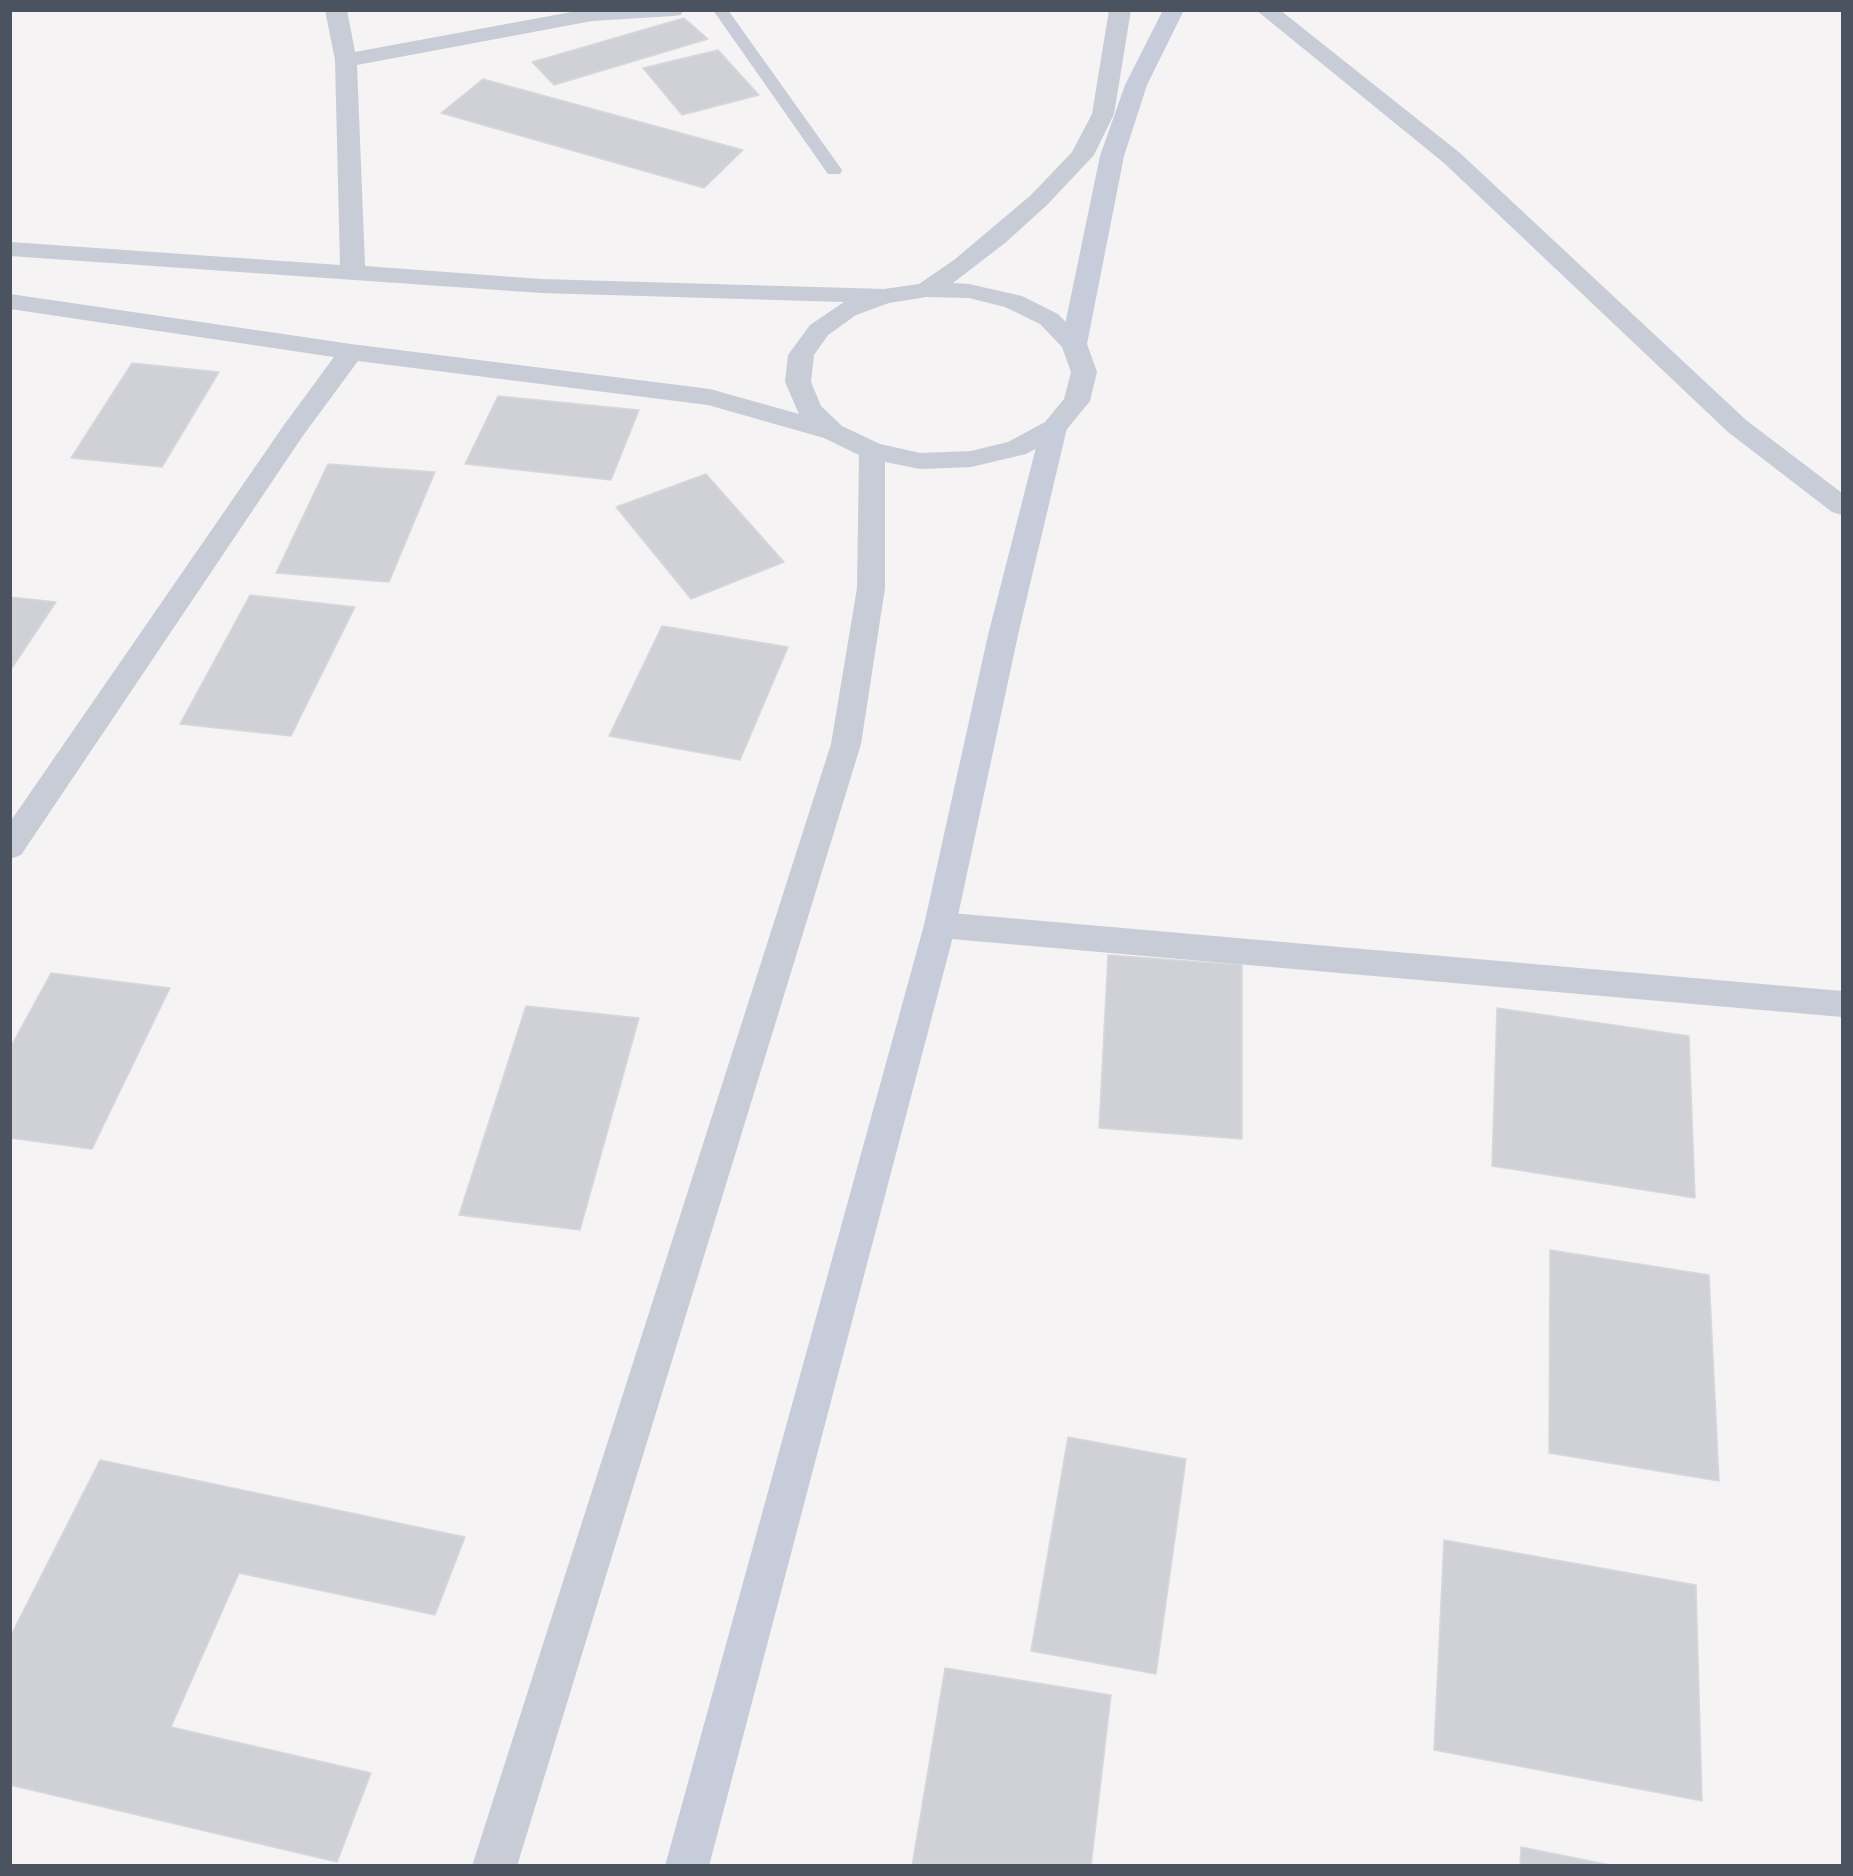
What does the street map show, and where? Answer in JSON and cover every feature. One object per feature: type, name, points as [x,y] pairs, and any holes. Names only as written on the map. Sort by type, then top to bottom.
[{"type":"main road","points":[[1074,344],[1112,156],[1136,85],[1174,10]]},
{"type":"main road","points":[[687,1866],[940,925],[1003,635],[1054,428]]},
{"type":"street","points":[[336,10],[346,60],[352,273]]},
{"type":"street","points":[[346,60],[592,15],[673,10]]},
{"type":"street","points":[[926,290],[1005,230],[1039,200],[1082,155],[1102,114],[1120,10]]},
{"type":"street","points":[[1266,10],[1452,158],[1737,426],[1842,506]]},
{"type":"street","points":[[10,249],[541,286],[884,296],[926,290],[969,291],[1013,301],[1049,319],[1074,344],[1084,372],[1077,401],[1054,428],[1017,448],[971,459],[920,460],[872,451],[833,432],[710,397],[351,352],[10,301]]},
{"type":"street","points":[[833,432],[809,408],[798,382],[801,355],[819,330],[847,310],[884,296]]},
{"type":"street","points":[[10,847],[293,431],[351,352]]},
{"type":"street","points":[[494,1866],[846,744],[871,588],[872,451]]},
{"type":"street","points":[[940,925],[1842,1004]]},
{"type":"lane","points":[[720,10],[834,170]]},
{"type":"building","points":[[684,18],[708,39],[554,85],[532,62]]},
{"type":"building","points":[[718,50],[759,95],[682,115],[643,68]]},
{"type":"building","points":[[483,79],[743,150],[704,188],[441,113]]},
{"type":"building","points":[[132,363],[219,372],[162,467],[71,458]]},
{"type":"building","points":[[498,396],[639,410],[611,480],[465,464]]},
{"type":"building","points":[[328,464],[435,472],[389,582],[276,573]]},
{"type":"building","points":[[706,474],[784,562],[691,599],[616,507]]},
{"type":"building","points":[[250,595],[355,607],[291,736],[180,724]]},
{"type":"building","points":[[10,597],[56,602],[10,671]]},
{"type":"building","points":[[662,626],[788,647],[740,760],[609,736]]},
{"type":"building","points":[[1108,955],[1242,965],[1242,1139],[1099,1128]]},
{"type":"building","points":[[51,973],[170,988],[92,1149],[10,1138],[10,1048]]},
{"type":"building","points":[[526,1006],[639,1018],[580,1230],[459,1215]]},
{"type":"building","points":[[1497,1008],[1689,1036],[1695,1198],[1492,1166]]},
{"type":"building","points":[[1550,1250],[1709,1275],[1719,1481],[1549,1453]]},
{"type":"building","points":[[1068,1437],[1186,1459],[1156,1674],[1031,1651]]},
{"type":"building","points":[[100,1460],[465,1537],[435,1615],[239,1573],[171,1727],[371,1773],[337,1862],[10,1785],[10,1637]]},
{"type":"building","points":[[1444,1540],[1696,1585],[1702,1801],[1434,1750]]},
{"type":"building","points":[[945,1668],[1111,1695],[1091,1866],[912,1866]]},
{"type":"building","points":[[1521,1847],[1615,1866],[1520,1866]]}]
